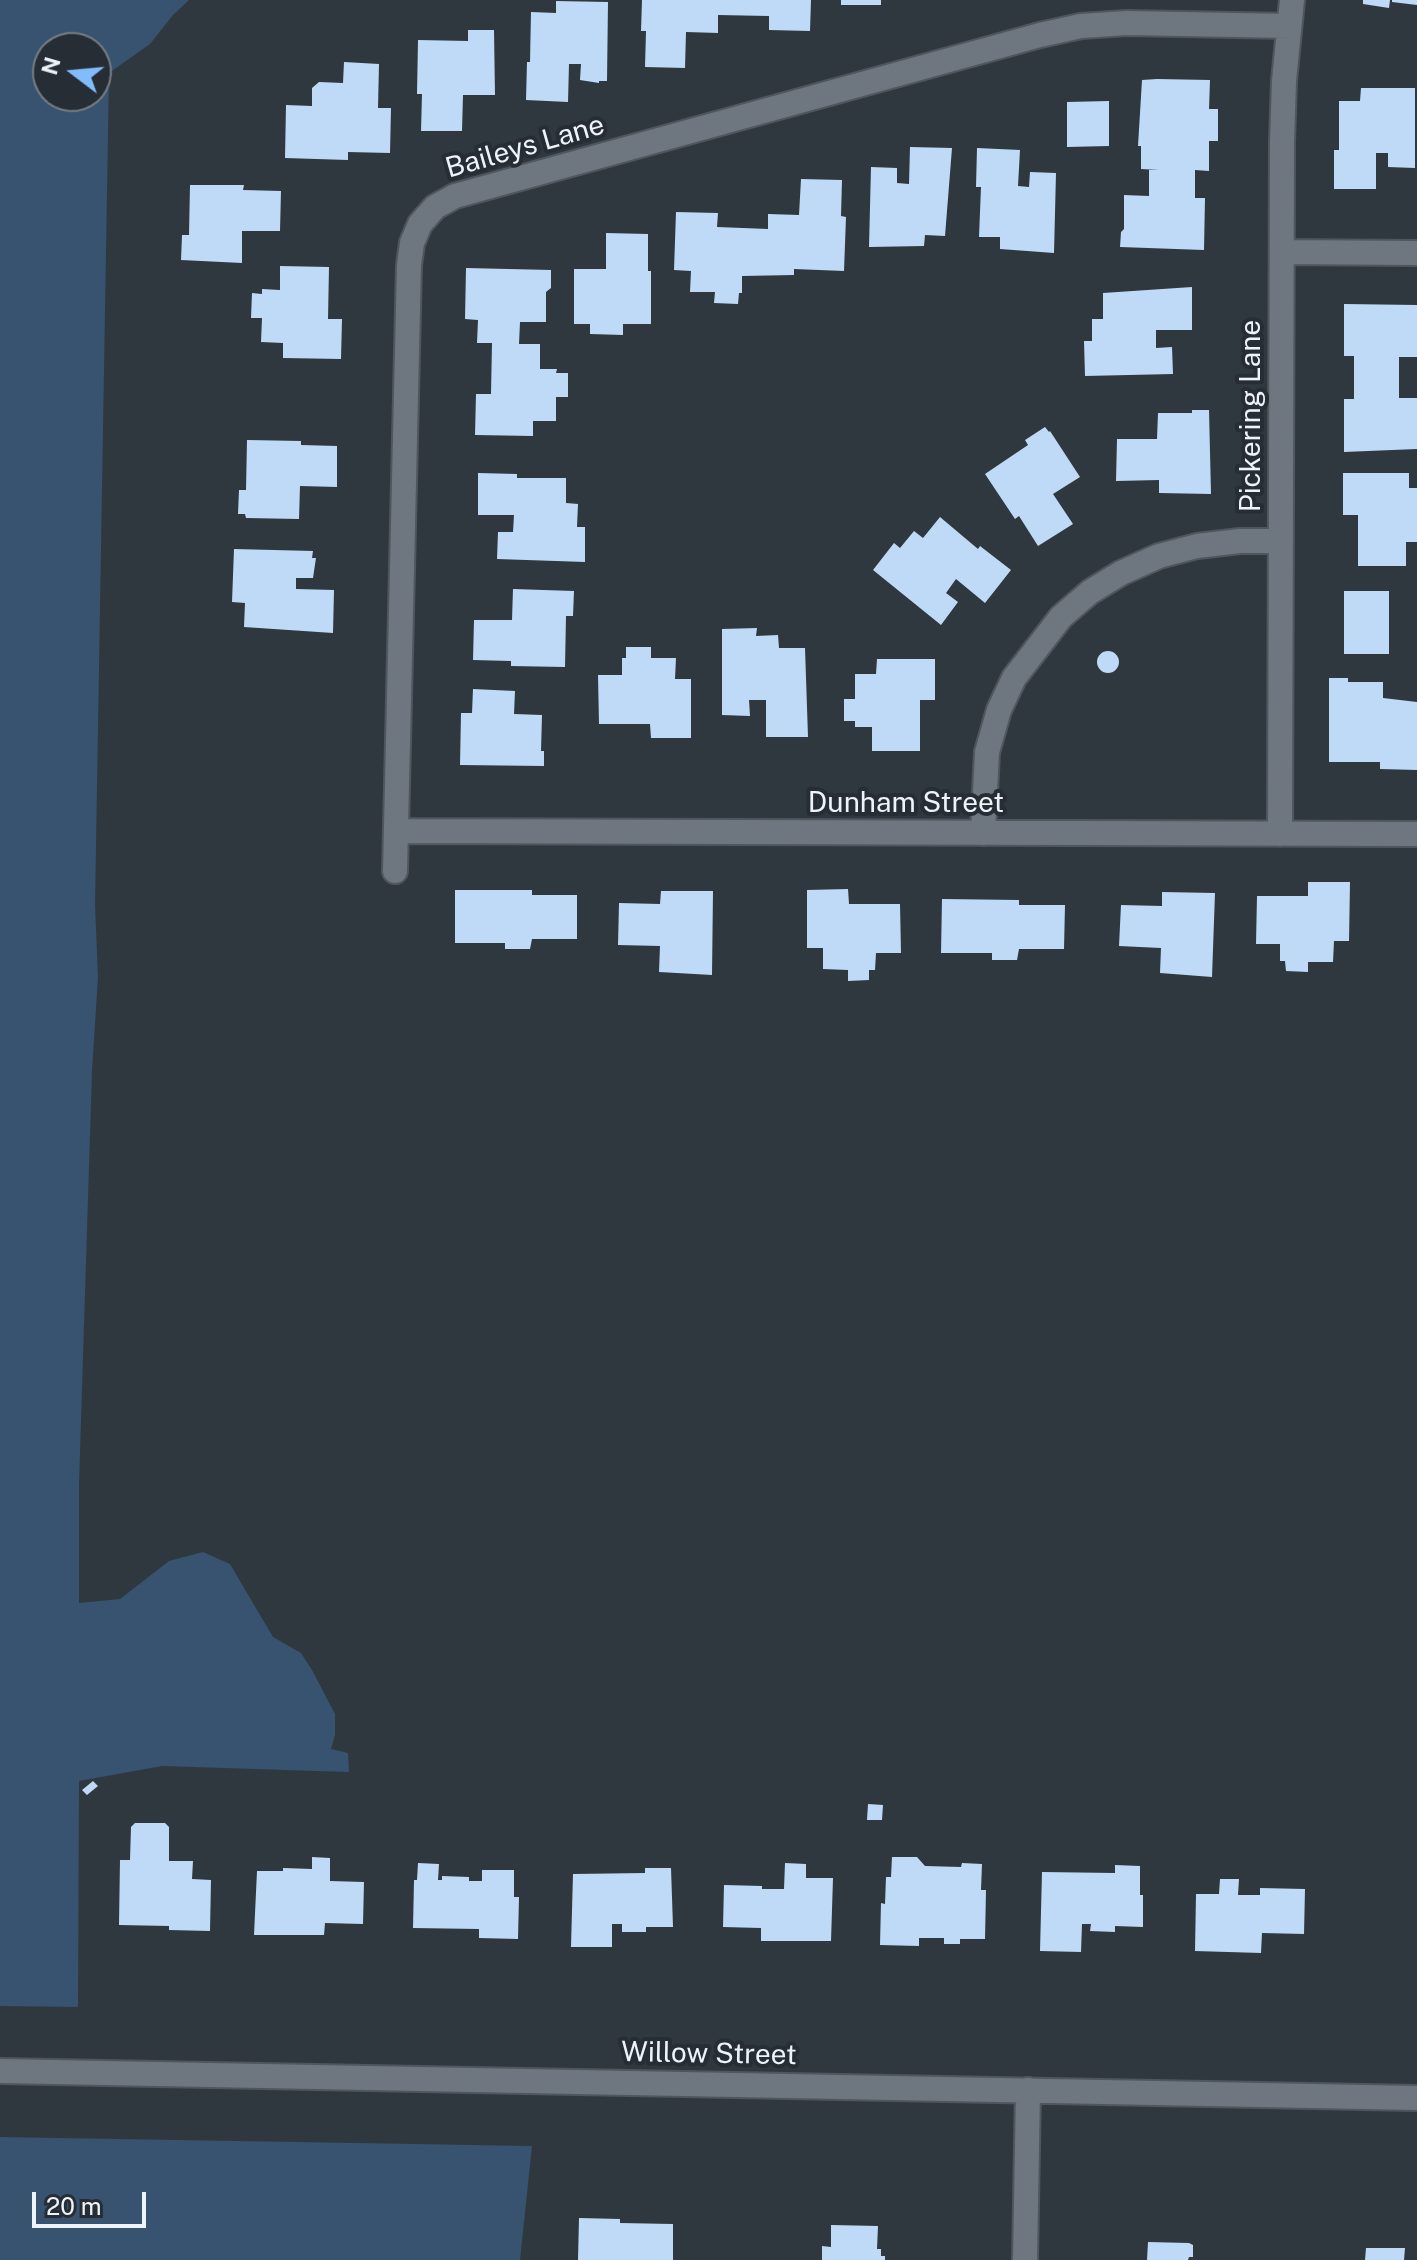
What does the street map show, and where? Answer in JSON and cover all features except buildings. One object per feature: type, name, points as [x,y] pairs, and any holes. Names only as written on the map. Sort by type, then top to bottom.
[{"type":"street","name":"Pickering Lane","points":[[1280,834],[1282,142],[1292,0]]},
{"type":"street","name":"Baileys Lane","points":[[395,871],[409,265],[412,243],[420,224],[435,207],[455,196],[1081,26],[1127,23],[1289,26]]},
{"type":"street","points":[[1282,252],[1417,253]]},
{"type":"street","points":[[983,833],[987,752],[999,710],[1014,678],[1061,617],[1090,592],[1121,573],[1159,556],[1197,546],[1240,541],[1281,541]]},
{"type":"street","name":"Dunham Street","points":[[396,831],[1417,834]]},
{"type":"street","name":"Willow Street","points":[[0,2071],[1417,2098]]},
{"type":"street","points":[[1025,2260],[1028,2090]]},
{"type":"shaded area","points":[[0,0],[189,0],[150,44],[112,71],[112,32],[32,32],[32,112],[108,112],[95,905],[98,977],[92,1071],[79,1485],[79,1603],[120,1599],[169,1561],[203,1552],[230,1564],[273,1637],[301,1653],[312,1670],[335,1714],[331,1749],[348,1753],[349,1772],[162,1766],[79,1781],[78,2007],[0,2006]]},
{"type":"shaded area","points":[[0,2137],[532,2146],[520,2260],[0,2260]]}]
